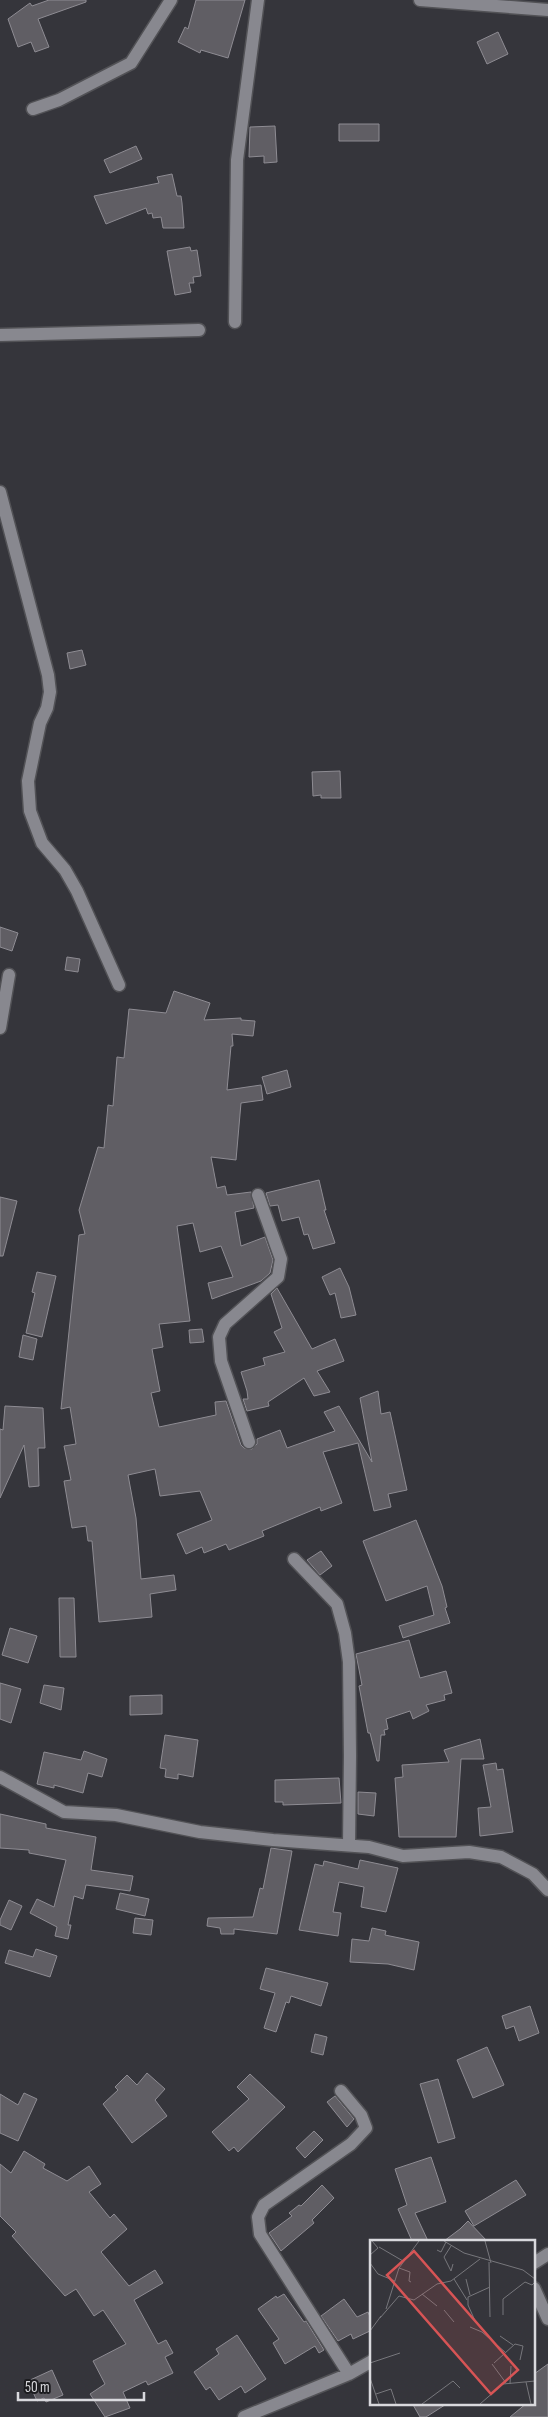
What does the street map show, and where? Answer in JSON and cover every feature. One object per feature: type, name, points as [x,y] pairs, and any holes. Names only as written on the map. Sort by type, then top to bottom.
[{"type":"street","points":[[33,109],[59,100],[130,62],[171,0]]},
{"type":"street","points":[[235,322],[237,160],[258,0]]},
{"type":"street","points":[[420,0],[548,10]]},
{"type":"street","points":[[0,335],[199,330]]},
{"type":"street","points":[[0,492],[48,676],[50,692],[47,708],[40,723],[28,781],[30,810],[42,843],[65,870],[77,892],[119,985]]},
{"type":"street","points":[[0,1028],[9,974]]},
{"type":"street","points":[[249,1442],[221,1361],[219,1337],[225,1324],[278,1276],[281,1260],[258,1195]]},
{"type":"street","points":[[294,1559],[337,1604],[346,1632],[349,1662],[349,1845]]},
{"type":"street","points":[[0,1777],[64,1812],[116,1816],[200,1832],[273,1840],[369,1846],[403,1856],[469,1852],[501,1857],[533,1874],[548,1890]]},
{"type":"street","points":[[341,2091],[361,2116],[366,2128],[351,2144],[264,2205],[258,2217],[260,2234],[349,2374]]},
{"type":"street","points":[[536,2262],[548,2254]]},
{"type":"street","points":[[536,2292],[548,2319]]},
{"type":"street","points":[[244,2417],[349,2374],[370,2362]]},
{"type":"building","points":[[49,0],[86,0],[86,2],[38,19],[49,47],[35,52],[31,42],[18,47],[8,19],[30,3],[32,6]]},
{"type":"building","points":[[196,0],[245,0],[228,58],[201,50],[200,53],[178,42],[185,27],[188,29]]},
{"type":"building","points":[[498,32],[508,54],[487,64],[477,42]]},
{"type":"building","points":[[339,124],[379,124],[379,141],[339,141]]},
{"type":"building","points":[[275,126],[277,162],[264,163],[264,156],[249,157],[250,127]]},
{"type":"building","points":[[136,146],[142,159],[110,173],[104,160]]},
{"type":"building","points":[[172,174],[177,196],[181,196],[184,228],[163,228],[161,217],[153,218],[152,213],[148,214],[146,208],[106,224],[94,196],[159,183],[157,177]]},
{"type":"building","points":[[190,247],[191,251],[197,250],[201,276],[193,277],[194,283],[189,283],[191,292],[175,295],[167,251]]},
{"type":"building","points":[[82,650],[86,665],[70,669],[67,653]]},
{"type":"building","points":[[340,771],[341,798],[321,798],[321,795],[313,796],[312,772]]},
{"type":"building","points":[[0,927],[18,933],[12,951],[0,947]]},
{"type":"building","points":[[67,957],[80,959],[78,972],[65,970]]},
{"type":"building","points":[[174,991],[210,1003],[204,1020],[241,1018],[241,1020],[255,1021],[253,1036],[232,1034],[233,1046],[231,1046],[227,1090],[261,1085],[263,1100],[241,1103],[236,1160],[211,1157],[217,1188],[225,1186],[227,1195],[251,1192],[254,1208],[235,1212],[241,1246],[265,1237],[273,1260],[270,1273],[261,1281],[212,1299],[208,1283],[233,1277],[221,1246],[200,1252],[193,1223],[177,1226],[190,1321],[159,1324],[163,1347],[152,1349],[160,1391],[151,1393],[159,1427],[216,1415],[215,1402],[226,1401],[241,1445],[244,1448],[252,1449],[257,1444],[257,1439],[280,1430],[287,1448],[335,1431],[324,1412],[339,1406],[372,1462],[360,1398],[378,1391],[381,1414],[390,1412],[407,1490],[388,1494],[391,1507],[374,1511],[358,1443],[323,1452],[342,1503],[321,1511],[320,1507],[262,1531],[264,1536],[229,1550],[226,1544],[204,1553],[202,1547],[186,1554],[177,1534],[212,1520],[200,1491],[160,1496],[155,1469],[128,1475],[136,1518],[141,1579],[174,1575],[176,1590],[150,1594],[152,1617],[99,1622],[92,1541],[88,1541],[86,1526],[72,1528],[64,1481],[71,1480],[64,1446],[76,1444],[70,1407],[61,1409],[79,1235],[85,1234],[79,1210],[98,1147],[104,1148],[108,1105],[113,1106],[117,1057],[124,1058],[129,1009],[166,1013]]},
{"type":"building","points":[[287,1070],[291,1087],[267,1094],[262,1077]]},
{"type":"building","points":[[319,1180],[326,1210],[324,1210],[335,1243],[313,1249],[308,1234],[304,1235],[299,1217],[282,1221],[278,1205],[270,1206],[266,1193]]},
{"type":"building","points":[[0,1197],[17,1201],[3,1256],[0,1256]]},
{"type":"building","points":[[340,1268],[349,1287],[356,1315],[341,1318],[335,1293],[330,1295],[322,1277]]},
{"type":"building","points":[[37,1272],[56,1276],[42,1337],[26,1333],[35,1293],[32,1292]]},
{"type":"building","points":[[277,1288],[312,1349],[335,1339],[344,1361],[317,1371],[330,1392],[314,1396],[304,1378],[268,1402],[269,1406],[247,1411],[243,1399],[248,1399],[247,1391],[241,1372],[265,1365],[263,1358],[285,1352],[274,1332],[282,1328],[271,1294]]},
{"type":"building","points":[[202,1329],[204,1342],[190,1343],[189,1330]]},
{"type":"building","points":[[23,1335],[37,1339],[33,1360],[19,1357]]},
{"type":"building","points":[[5,1406],[43,1408],[45,1448],[38,1448],[39,1486],[29,1487],[24,1445],[0,1498],[0,1429],[3,1430]]},
{"type":"building","points":[[416,1520],[442,1586],[447,1607],[445,1608],[450,1623],[403,1638],[399,1626],[434,1615],[427,1586],[386,1601],[363,1541]]},
{"type":"building","points":[[321,1551],[332,1566],[320,1575],[307,1560]]},
{"type":"building","points":[[59,1598],[74,1598],[76,1657],[60,1657]]},
{"type":"building","points":[[10,1628],[37,1636],[28,1663],[2,1655]]},
{"type":"building","points":[[409,1640],[420,1678],[446,1671],[452,1693],[444,1695],[445,1700],[426,1705],[429,1711],[413,1719],[410,1711],[386,1719],[388,1729],[384,1730],[385,1735],[381,1735],[379,1761],[377,1761],[370,1733],[368,1733],[359,1686],[362,1685],[356,1654]]},
{"type":"building","points":[[0,1683],[21,1689],[11,1723],[0,1719]]},
{"type":"building","points":[[44,1685],[64,1688],[61,1710],[40,1703]]},
{"type":"building","points":[[162,1695],[162,1714],[130,1715],[130,1696]]},
{"type":"building","points":[[165,1735],[198,1740],[193,1777],[178,1774],[178,1779],[165,1777],[166,1769],[160,1768]]},
{"type":"building","points":[[480,1739],[484,1759],[461,1759],[456,1837],[399,1837],[395,1778],[403,1777],[402,1765],[449,1762],[444,1750]]},
{"type":"building","points":[[84,1751],[107,1759],[102,1777],[88,1773],[83,1793],[54,1785],[54,1788],[37,1784],[44,1752],[81,1760]]},
{"type":"building","points":[[496,1763],[497,1770],[503,1769],[513,1832],[480,1836],[478,1808],[491,1807],[483,1765]]},
{"type":"building","points":[[339,1778],[341,1803],[283,1805],[283,1802],[275,1802],[275,1780]]},
{"type":"building","points":[[358,1792],[376,1793],[374,1816],[358,1814]]},
{"type":"building","points":[[0,1814],[46,1824],[46,1828],[96,1837],[91,1870],[133,1876],[130,1891],[86,1885],[83,1899],[74,1896],[68,1925],[71,1925],[68,1939],[55,1936],[57,1927],[30,1913],[37,1899],[54,1907],[66,1860],[29,1853],[29,1850],[0,1848]]},
{"type":"building","points":[[271,1848],[292,1851],[277,1934],[234,1929],[234,1934],[221,1934],[220,1928],[207,1926],[208,1918],[253,1917],[260,1888],[263,1889]]},
{"type":"building","points":[[360,1860],[398,1868],[386,1912],[361,1907],[364,1887],[339,1882],[333,1912],[341,1913],[338,1936],[299,1930],[315,1864],[323,1866],[324,1861],[358,1869]]},
{"type":"building","points":[[120,1893],[149,1899],[145,1916],[116,1909]]},
{"type":"building","points":[[9,1900],[22,1906],[11,1930],[0,1925],[0,1920]]},
{"type":"building","points":[[135,1918],[153,1920],[151,1935],[133,1933]]},
{"type":"building","points":[[372,1928],[386,1931],[385,1935],[419,1942],[414,1970],[388,1964],[350,1962],[352,1939],[369,1941]]},
{"type":"building","points":[[36,1949],[57,1956],[50,1977],[5,1963],[9,1950],[33,1957]]},
{"type":"building","points":[[266,1968],[328,1983],[321,2006],[291,1996],[289,2003],[286,2002],[276,2032],[264,2028],[275,1993],[260,1989]]},
{"type":"building","points":[[530,2006],[539,2033],[519,2041],[514,2026],[506,2029],[502,2016]]},
{"type":"building","points":[[315,2034],[327,2037],[323,2055],[311,2052]]},
{"type":"building","points":[[487,2047],[504,2085],[473,2098],[457,2060]]},
{"type":"building","points":[[147,2073],[165,2089],[155,2100],[167,2116],[132,2143],[103,2104],[118,2090],[115,2087],[127,2075],[137,2085]]},
{"type":"building","points":[[250,2074],[285,2107],[238,2152],[234,2147],[229,2151],[212,2132],[249,2099],[237,2087]]},
{"type":"building","points":[[438,2079],[455,2138],[438,2143],[420,2084]]},
{"type":"building","points":[[24,2093],[37,2099],[18,2141],[0,2133],[0,2094],[18,2105]]},
{"type":"building","points":[[335,2096],[354,2119],[347,2127],[327,2102]]},
{"type":"building","points":[[314,2131],[323,2140],[305,2158],[296,2148]]},
{"type":"building","points":[[24,2151],[45,2164],[43,2168],[67,2181],[89,2166],[101,2184],[89,2192],[110,2218],[114,2214],[127,2229],[101,2252],[129,2286],[155,2270],[163,2283],[134,2300],[158,2344],[166,2340],[173,2353],[165,2357],[173,2373],[148,2385],[146,2381],[123,2392],[130,2408],[105,2417],[90,2394],[105,2384],[93,2361],[126,2344],[103,2310],[94,2316],[76,2289],[65,2296],[12,2236],[16,2232],[0,2216],[0,2164],[11,2173]]},
{"type":"building","points":[[431,2157],[446,2202],[415,2213],[428,2240],[412,2240],[398,2209],[407,2205],[395,2169]]},
{"type":"building","points":[[516,2180],[526,2195],[474,2226],[465,2211]]},
{"type":"building","points":[[322,2185],[334,2198],[312,2220],[314,2223],[281,2251],[269,2233],[292,2216],[289,2213],[299,2205],[301,2206]]},
{"type":"building","points":[[468,2221],[486,2240],[445,2240]]},
{"type":"building","points":[[284,2294],[304,2322],[306,2321],[324,2350],[319,2353],[315,2346],[285,2364],[273,2343],[279,2339],[258,2309],[276,2296],[277,2298]]},
{"type":"building","points":[[344,2299],[357,2317],[368,2312],[370,2331],[353,2339],[351,2334],[338,2341],[321,2316]]},
{"type":"building","points":[[237,2335],[266,2379],[245,2393],[241,2386],[219,2400],[210,2387],[206,2390],[194,2372],[219,2354],[216,2349]]},
{"type":"building","points":[[548,2364],[548,2417],[510,2417],[526,2404],[536,2404],[536,2373]]},
{"type":"building","points":[[52,2370],[63,2395],[46,2402],[44,2398],[37,2401],[28,2381]]},
{"type":"building","points":[[413,2404],[446,2404],[426,2417],[420,2417]]}]
